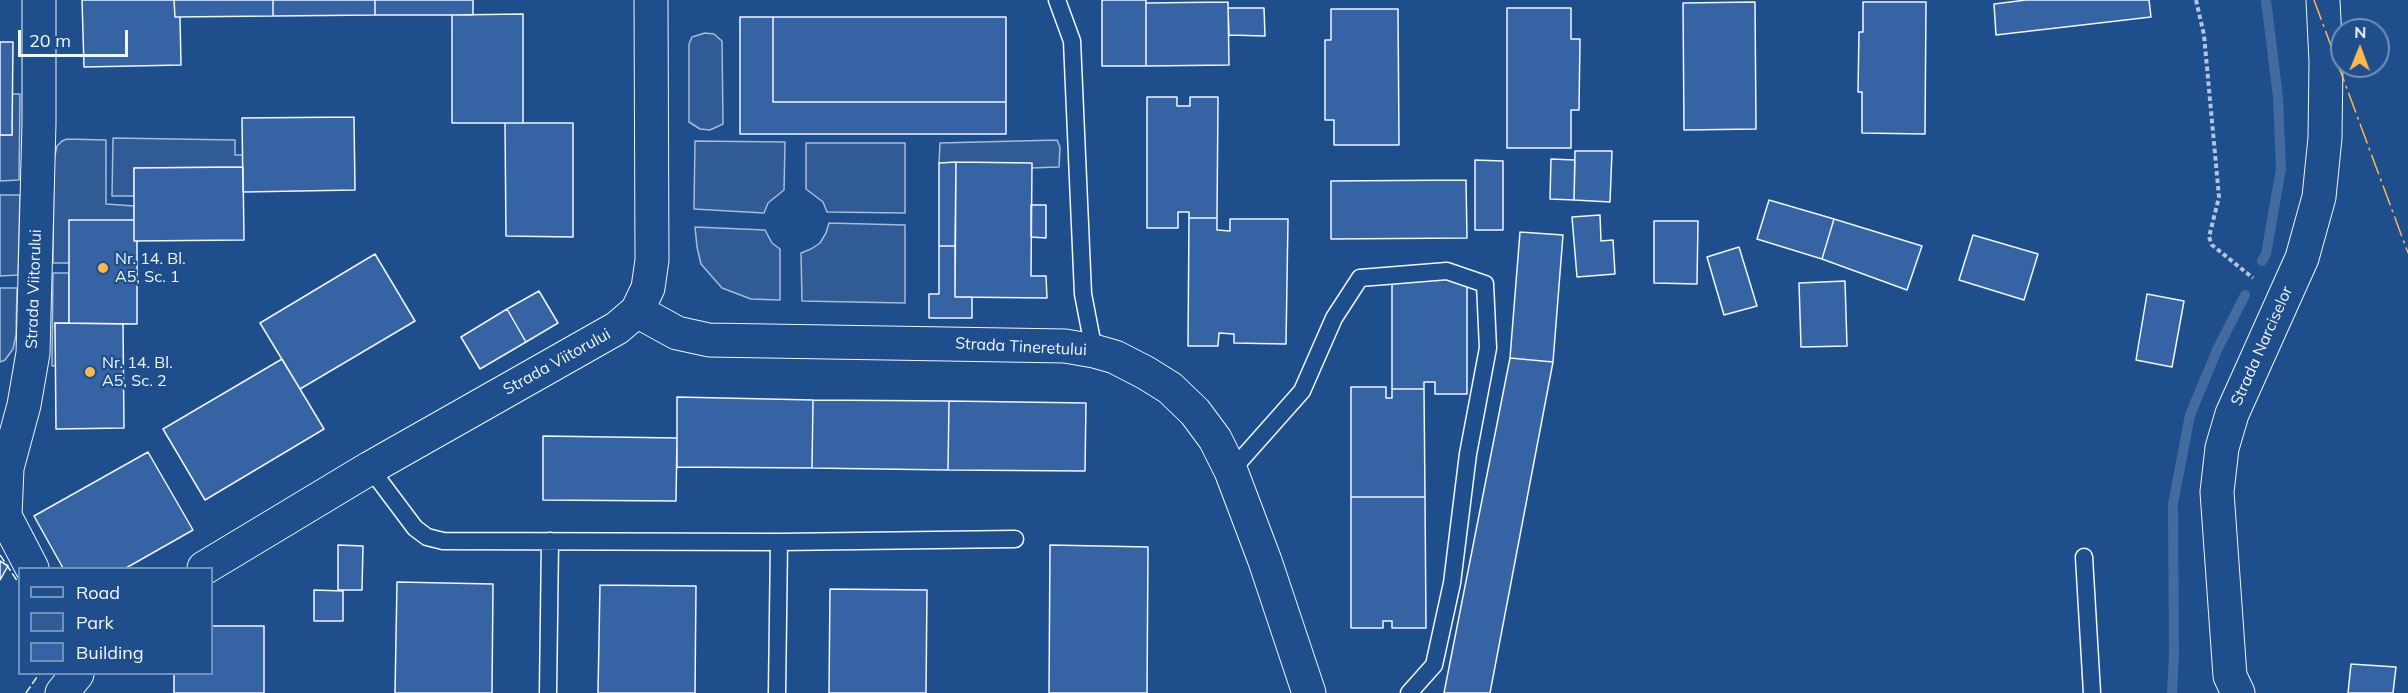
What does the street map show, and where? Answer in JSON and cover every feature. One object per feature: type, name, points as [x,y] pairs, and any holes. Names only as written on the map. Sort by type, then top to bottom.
[{"type":"street","name":"Strada Viitorului","points":[[31,567],[5,516],[4,468],[24,405],[33,353],[39,123],[39,0]]},
{"type":"street","name":"Strada Viitorului","points":[[206,567],[370,468],[617,328],[638,310],[648,288],[652,260],[651,0]]},
{"type":"street","name":"Strada Narciselor","points":[[2238,693],[2230,676],[2217,492],[2222,448],[2232,414],[2302,258],[2319,197],[2325,138],[2326,62],[2323,0]]},
{"type":"street","name":"Strada Tineretului","points":[[638,310],[677,333],[710,340],[1036,345],[1094,351],[1130,364],[1170,388],[1202,421],[1215,439],[1231,471],[1265,561],[1309,693]]},
{"type":"street","points":[[62,693],[77,675]]},
{"type":"lane","points":[[1057,0],[1072,41],[1083,294],[1094,351]]},
{"type":"lane","points":[[1231,471],[1302,391],[1334,318],[1360,278],[1447,271],[1485,284],[1488,348],[1468,454],[1452,583],[1434,665],[1408,693]]},
{"type":"lane","points":[[370,468],[415,528],[427,537],[442,542],[779,543],[1015,539]]},
{"type":"lane","points":[[548,693],[550,541]]},
{"type":"lane","points":[[777,693],[779,543]]},
{"type":"lane","points":[[2084,557],[2092,693]]},
{"type":"path","points":[[2196,0],[2204,34],[2219,197],[2209,237],[2212,245],[2220,252],[2283,299]]},
{"type":"green space","points":[[705,33],[714,34],[722,41],[723,124],[710,130],[700,129],[689,122],[689,44],[692,37]]},
{"type":"green space","points":[[12,94],[20,94],[19,180],[0,181],[0,135],[12,135]]},
{"type":"green space","points":[[113,138],[235,140],[235,155],[243,155],[243,167],[134,168],[134,196],[112,196]]},
{"type":"green space","points":[[67,139],[106,140],[106,204],[134,206],[134,220],[70,263],[53,263],[54,160],[57,146]]},
{"type":"green space","points":[[1057,140],[1060,147],[1059,167],[1031,168],[939,163],[940,143]]},
{"type":"green space","points":[[695,141],[785,142],[784,190],[768,203],[764,213],[694,209]]},
{"type":"green space","points":[[806,143],[905,143],[905,213],[827,212],[823,202],[806,189]]},
{"type":"green space","points":[[0,195],[20,195],[18,275],[0,276]]},
{"type":"green space","points":[[829,223],[905,225],[905,303],[802,301],[801,253],[820,243]]},
{"type":"green space","points":[[695,227],[765,230],[772,243],[780,249],[780,300],[751,299],[722,288],[701,264]]},
{"type":"green space","points":[[53,273],[69,273],[69,323],[55,323],[56,366],[52,366]]},
{"type":"green space","points":[[0,288],[17,288],[16,335],[13,349],[5,360],[0,362]]},
{"type":"building","points":[[82,0],[174,0],[175,17],[180,17],[181,65],[84,67]]},
{"type":"building","points":[[174,0],[273,0],[273,16],[175,17]]},
{"type":"building","points":[[273,0],[375,0],[375,15],[273,16]]},
{"type":"building","points":[[375,0],[473,0],[473,15],[375,15]]},
{"type":"building","points":[[1102,0],[1146,0],[1146,66],[1102,66]]},
{"type":"building","points":[[2026,0],[2149,0],[2151,17],[1996,35],[1994,4]]},
{"type":"building","points":[[1228,2],[1229,65],[1146,66],[1146,3]]},
{"type":"building","points":[[1755,2],[1756,129],[1684,130],[1683,3]]},
{"type":"building","points":[[1863,2],[1926,2],[1925,134],[1862,133],[1862,92],[1858,92],[1859,32],[1863,32]]},
{"type":"building","points":[[1228,8],[1264,8],[1265,36],[1229,35]]},
{"type":"building","points":[[1507,8],[1571,8],[1571,39],[1580,39],[1579,110],[1571,110],[1571,148],[1507,148]]},
{"type":"building","points":[[1331,9],[1398,9],[1399,145],[1334,145],[1334,120],[1325,120],[1325,40],[1331,40]]},
{"type":"building","points":[[523,14],[523,123],[452,123],[452,15]]},
{"type":"building","points":[[740,17],[773,17],[773,102],[1006,102],[1006,134],[740,134]]},
{"type":"building","points":[[773,17],[1006,17],[1006,102],[773,102]]},
{"type":"building","points":[[0,42],[13,42],[12,135],[0,135]]},
{"type":"building","points":[[1147,97],[1177,97],[1177,106],[1190,106],[1190,97],[1218,97],[1217,218],[1189,218],[1189,212],[1178,212],[1178,228],[1147,228]]},
{"type":"building","points":[[354,117],[355,190],[243,192],[242,118]]},
{"type":"building","points":[[505,123],[573,123],[573,237],[506,236]]},
{"type":"building","points":[[1575,151],[1612,151],[1610,202],[1574,200]]},
{"type":"building","points":[[1551,159],[1575,160],[1574,200],[1550,199]]},
{"type":"building","points":[[1475,160],[1503,161],[1503,230],[1475,230]]},
{"type":"building","points":[[956,162],[1032,163],[1031,276],[1046,276],[1047,298],[955,297]]},
{"type":"building","points":[[956,162],[955,246],[939,246],[939,163]]},
{"type":"building","points":[[243,167],[244,240],[134,241],[134,168]]},
{"type":"building","points":[[1466,180],[1467,238],[1331,239],[1331,181]]},
{"type":"building","points":[[1769,200],[1834,219],[1822,259],[1757,239]]},
{"type":"building","points":[[1031,205],[1046,205],[1046,238],[1031,237]]},
{"type":"building","points":[[1600,215],[1601,241],[1613,240],[1615,274],[1577,277],[1572,217]]},
{"type":"building","points":[[1189,218],[1217,218],[1217,230],[1230,231],[1230,219],[1288,219],[1286,344],[1234,343],[1234,334],[1219,333],[1218,346],[1188,346]]},
{"type":"building","points":[[1834,219],[1922,246],[1907,290],[1822,259]]},
{"type":"building","name":"Nr. 14. Bl. A5, Sc. 1","points":[[69,220],[134,220],[134,241],[137,241],[137,324],[69,323]]},
{"type":"building","points":[[1654,221],[1698,221],[1697,284],[1654,283]]},
{"type":"building","points":[[1520,232],[1563,235],[1553,362],[1510,358]]},
{"type":"building","points":[[1973,235],[2038,254],[2024,300],[1959,280]]},
{"type":"building","points":[[939,246],[955,246],[955,297],[972,297],[972,318],[929,318],[929,294],[939,294]]},
{"type":"building","points":[[1739,247],[1757,306],[1724,315],[1707,257]]},
{"type":"building","points":[[375,254],[415,321],[300,389],[260,323]]},
{"type":"building","points":[[1467,269],[1467,394],[1435,394],[1435,382],[1424,382],[1424,389],[1392,389],[1392,270]]},
{"type":"building","points":[[1845,281],[1847,346],[1801,347],[1799,283]]},
{"type":"building","points":[[539,291],[558,323],[526,342],[507,309]]},
{"type":"building","points":[[2147,294],[2184,301],[2172,367],[2136,360]]},
{"type":"building","points":[[507,309],[526,342],[480,369],[461,337]]},
{"type":"building","name":"Nr. 14. Bl. A5, Sc. 2","points":[[55,323],[123,324],[124,428],[56,429]]},
{"type":"building","points":[[1510,358],[1553,362],[1490,693],[1444,693]]},
{"type":"building","points":[[282,359],[324,429],[205,500],[163,429]]},
{"type":"building","points":[[1351,387],[1386,387],[1386,398],[1392,398],[1392,389],[1424,389],[1425,497],[1351,497]]},
{"type":"building","points":[[677,397],[813,400],[812,468],[677,467]]},
{"type":"building","points":[[813,400],[949,401],[948,470],[812,468]]},
{"type":"building","points":[[949,401],[1086,403],[1085,471],[948,470]]},
{"type":"building","points":[[543,436],[677,438],[676,501],[543,500]]},
{"type":"building","points":[[148,452],[193,530],[128,567],[62,567],[34,516]]},
{"type":"building","points":[[1351,497],[1425,497],[1426,628],[1392,628],[1392,621],[1383,621],[1383,628],[1351,628]]},
{"type":"building","points":[[338,545],[363,546],[362,590],[338,590]]},
{"type":"building","points":[[1050,545],[1148,547],[1147,693],[1049,693]]},
{"type":"building","points":[[0,561],[8,566],[0,580]]},
{"type":"building","points":[[397,582],[493,584],[492,693],[395,693]]},
{"type":"building","points":[[600,585],[696,586],[695,693],[598,693]]},
{"type":"building","points":[[830,589],[927,590],[926,693],[829,693]]},
{"type":"building","points":[[314,590],[343,591],[343,621],[314,621]]},
{"type":"building","points":[[213,626],[264,626],[264,693],[174,693],[174,675],[213,675]]},
{"type":"building","points":[[2351,664],[2396,667],[2393,693],[2348,693]]},
{"type":"waterway","points":[[2262,261],[2266,254],[2281,169],[2278,97],[2266,0]]},
{"type":"waterway","points":[[2172,693],[2173,504],[2190,415],[2217,350],[2245,295]]},
{"type":"fence","points":[[0,555],[18,582]]},
{"type":"fence","points":[[26,693],[38,675]]},
{"type":"power","points":[[2314,0],[2408,253]]},
{"type":"place","name":"Nr. 14. Bl. A5, Sc. 1","points":[[103,268]]},
{"type":"place","name":"Nr. 14. Bl. A5, Sc. 2","points":[[90,372]]}]
